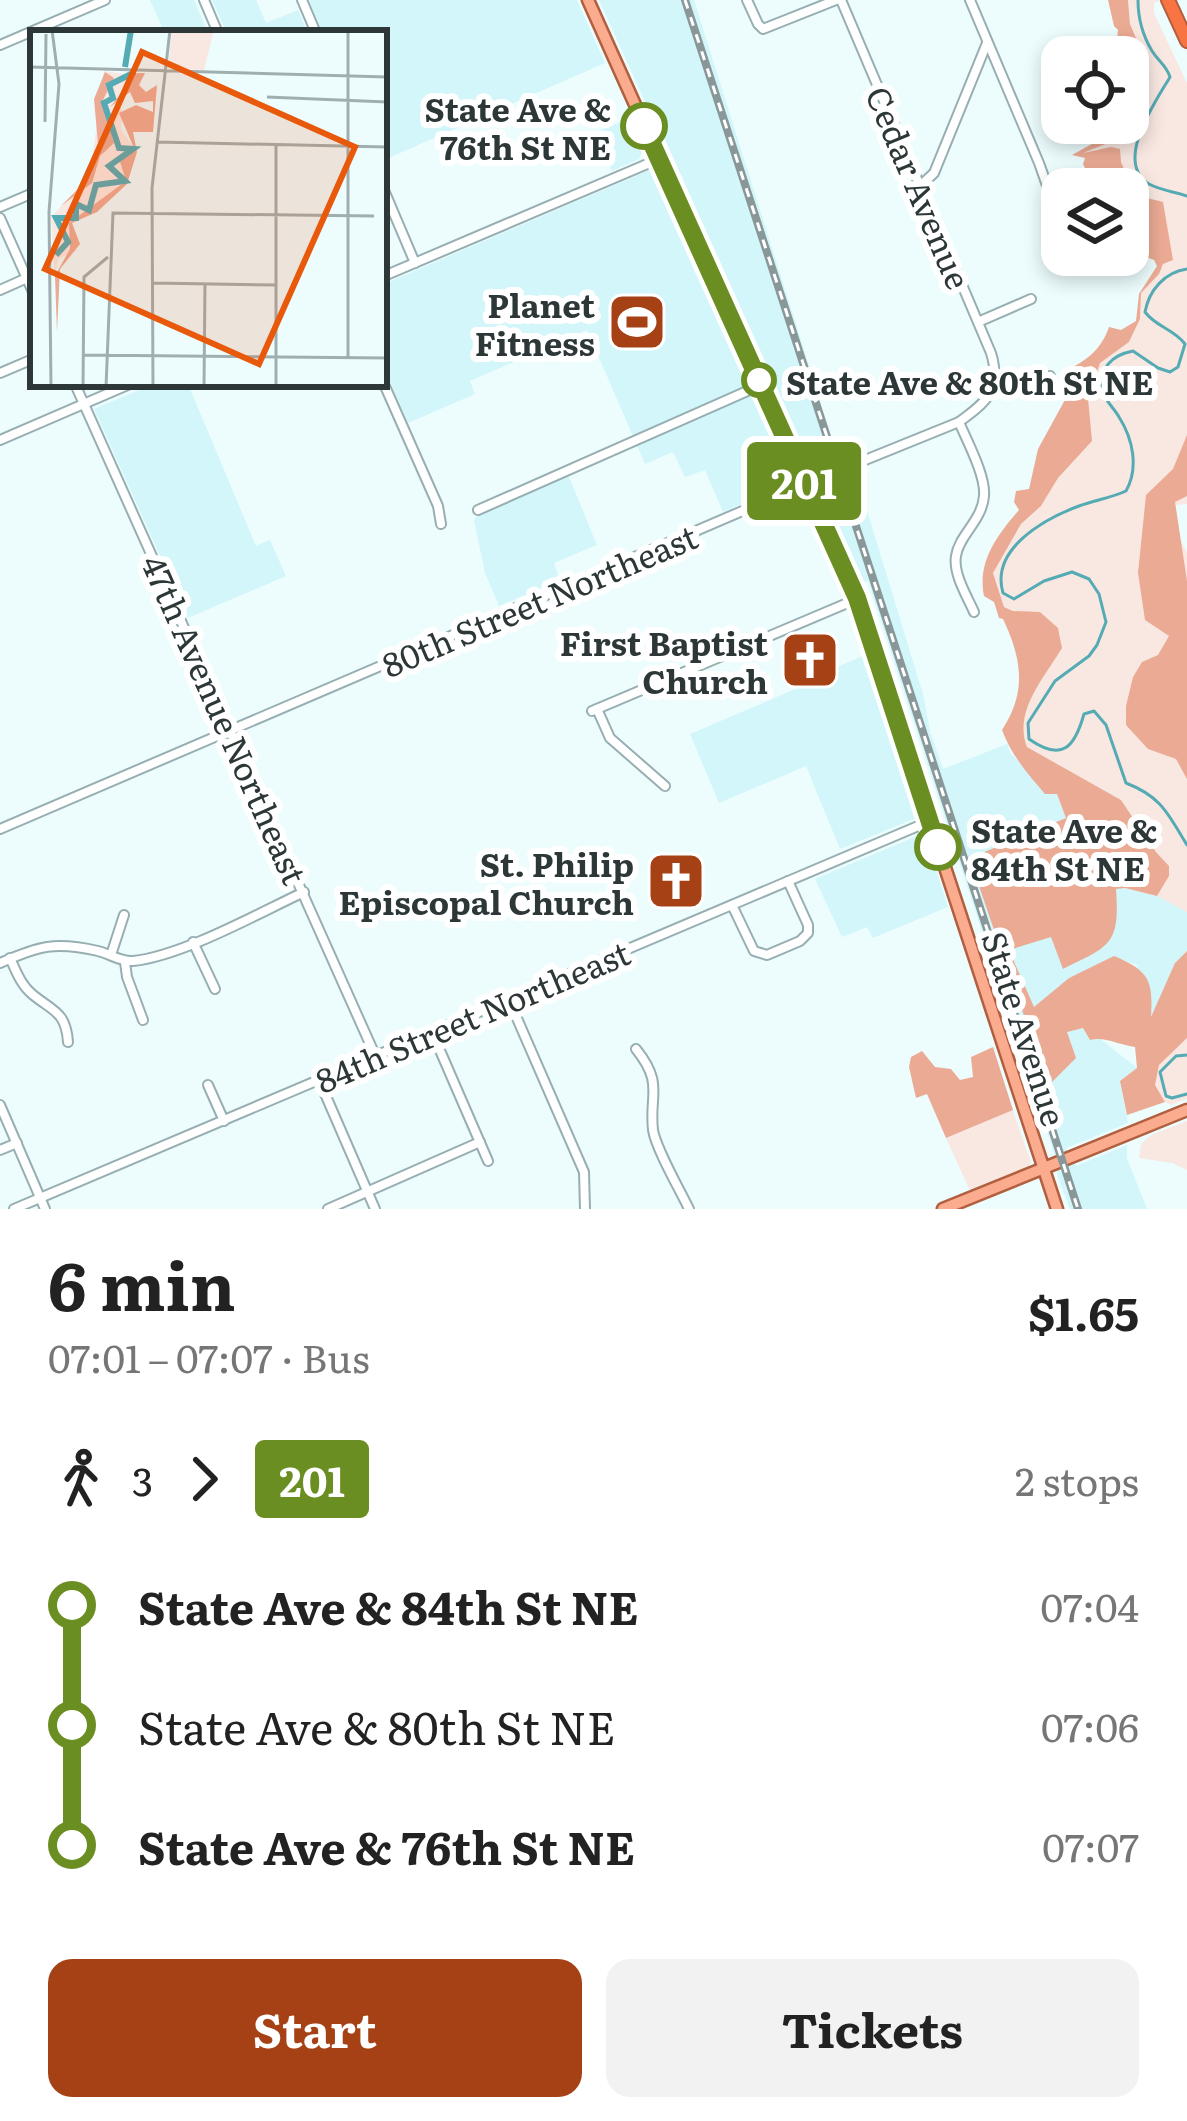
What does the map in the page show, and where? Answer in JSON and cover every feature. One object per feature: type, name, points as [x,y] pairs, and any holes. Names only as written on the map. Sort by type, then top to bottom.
[{"type":"highway","points":[[1168,0],[1187,41]]},
{"type":"main road","name":"State Avenue","points":[[588,0],[857,598],[1057,1209]]},
{"type":"main road","points":[[943,1209],[1187,1110]]},
{"type":"street","points":[[35,30],[105,0]]},
{"type":"street","points":[[204,0],[217,30]]},
{"type":"street","points":[[302,0],[315,30]]},
{"type":"street","points":[[747,0],[763,29],[838,0]]},
{"type":"street","name":"Cedar Avenue","points":[[838,0],[992,353],[995,376]]},
{"type":"street","points":[[970,0],[1041,172]]},
{"type":"street","points":[[0,45],[30,32]]},
{"type":"street","points":[[920,187],[934,173],[988,41]]},
{"type":"street","points":[[980,60],[997,63]]},
{"type":"street","points":[[387,275],[659,159]]},
{"type":"street","points":[[0,207],[30,194]]},
{"type":"street","points":[[387,197],[415,262]]},
{"type":"street","points":[[0,218],[30,285]]},
{"type":"street","points":[[0,290],[27,278]]},
{"type":"street","points":[[978,322],[1031,299]]},
{"type":"street","points":[[0,373],[30,360]]},
{"type":"street","points":[[995,376],[1003,378],[1011,394],[1050,376]]},
{"type":"street","name":"80th Street Northeast","points":[[0,829],[959,422],[986,401],[995,376]]},
{"type":"street","points":[[478,510],[760,385]]},
{"type":"street","name":"47th Avenue Northeast","points":[[76,387],[375,1055]]},
{"type":"street","points":[[0,440],[123,387]]},
{"type":"street","points":[[385,387],[438,506],[441,524]]},
{"type":"street","points":[[959,422],[985,487],[977,521],[956,552],[958,573],[974,612]]},
{"type":"street","points":[[665,786],[610,738],[594,710],[857,598]]},
{"type":"street","name":"84th Street Northeast","points":[[14,1209],[930,821]]},
{"type":"street","points":[[732,905],[751,947],[762,956],[800,941],[808,925],[788,881]]},
{"type":"street","points":[[68,1042],[59,1014],[30,993],[5,961],[28,950],[61,944],[125,962],[157,957],[304,892]]},
{"type":"street","points":[[111,955],[124,915]]},
{"type":"street","points":[[193,942],[215,989]]},
{"type":"street","points":[[125,962],[143,1019]]},
{"type":"street","points":[[508,1000],[584,1172],[585,1209]]},
{"type":"street","points":[[432,1032],[488,1161]]},
{"type":"street","points":[[636,1048],[656,1088],[653,1133],[689,1209]]},
{"type":"street","points":[[319,1080],[376,1209]]},
{"type":"street","points":[[208,1085],[224,1121]]},
{"type":"street","points":[[0,1105],[45,1209]]},
{"type":"street","points":[[328,1209],[480,1142]]},
{"type":"street","points":[[0,1150],[16,1143]]},
{"type":"shaded area","points":[[150,0],[194,0],[207,30],[164,30]]},
{"type":"shaded area","points":[[212,0],[256,0],[266,23],[298,10],[307,30],[226,30]]},
{"type":"shaded area","points":[[309,0],[577,0],[605,63],[387,159],[387,30],[322,30]]},
{"type":"shaded area","points":[[599,0],[694,0],[839,461],[855,471],[943,769],[1007,744],[1045,793],[1057,794],[1067,819],[970,859],[1046,1086],[1075,1058],[1067,1031],[1083,1028],[1090,1040],[1099,1038],[1137,1068],[1120,1081],[1128,1123],[1066,1148],[1076,1166],[1127,1145],[1127,1158],[1147,1209],[1070,1209],[868,581],[860,583],[818,493],[820,486],[837,477],[828,466],[813,472]]},
{"type":"shaded area","points":[[1108,0],[1128,0],[1135,36],[1117,36]]},
{"type":"shaded area","points":[[1128,0],[1161,0],[1154,3],[1154,13],[1187,83],[1187,504],[1175,505],[1173,525],[1187,553],[1187,579],[1179,579],[1187,620],[1187,912],[1157,896],[1169,876],[1169,866],[1121,800],[1027,747],[1027,708],[1062,648],[1058,628],[1004,607],[993,573],[1021,524],[1091,442],[1088,398],[1100,362],[1129,342],[1140,319],[1141,293],[1163,264],[1149,230],[1149,168],[1123,168],[1098,149],[1076,155],[1105,144],[1149,144],[1149,36],[1135,36]]},
{"type":"shaded area","points":[[629,118],[643,150],[639,159],[612,171],[595,133]]},
{"type":"shaded area","points":[[1092,144],[1106,144],[1083,153],[1120,149],[1124,168],[1085,168],[1085,158],[1072,155]]},
{"type":"shaded area","points":[[652,169],[659,171],[796,480],[723,512],[705,470],[685,477],[673,452],[645,464],[587,330],[470,381],[475,394],[408,423],[387,374],[387,283]]},
{"type":"shaded area","points":[[1149,198],[1163,202],[1173,260],[1163,264],[1141,293],[1140,319],[1129,342],[1100,363],[1088,398],[1092,441],[1021,524],[993,573],[1004,607],[1040,612],[1058,628],[1062,648],[1027,708],[1027,747],[1121,800],[1169,866],[1169,876],[1157,896],[1116,889],[1113,933],[1092,955],[1063,969],[1051,937],[1009,950],[1034,1007],[1069,978],[1114,956],[1147,979],[1151,1017],[1175,963],[1187,951],[1187,1038],[1159,1065],[1155,1085],[1165,1102],[1127,1115],[1120,1081],[1137,1068],[1135,1047],[1090,1040],[1083,1028],[1067,1032],[1076,1058],[1047,1087],[970,858],[1066,818],[1057,794],[1045,794],[1015,756],[1002,730],[1015,702],[1018,662],[1003,619],[994,602],[984,596],[983,572],[1003,529],[1019,510],[1014,502],[1016,491],[1029,489],[1038,449],[1072,387],[1064,372],[1102,343],[1109,327],[1121,330],[1136,321],[1139,294],[1157,266],[1149,258]]},
{"type":"shaded area","points":[[146,387],[189,387],[256,546],[270,540],[286,576],[188,618],[94,409]]},
{"type":"shaded area","points":[[1187,435],[1187,496],[1175,502],[1187,581],[1187,779],[1176,759],[1148,749],[1126,725],[1126,706],[1142,662],[1158,655],[1169,636],[1145,620],[1138,573],[1146,495],[1173,469]]},
{"type":"shaded area","points":[[567,472],[597,545],[554,563],[560,580],[499,606],[485,573],[474,520],[479,512]]},
{"type":"shaded area","points":[[865,655],[919,817],[840,849],[806,766],[719,803],[690,734]]},
{"type":"shaded area","points":[[919,835],[926,838],[948,907],[873,938],[867,927],[842,937],[815,879]]},
{"type":"shaded area","points":[[1115,889],[1157,896],[1187,912],[1187,951],[1175,964],[1149,1022],[1137,965],[1114,957],[1069,978],[1034,1008],[1009,949],[1051,936]]},
{"type":"shaded area","points":[[1187,1038],[1187,1099],[1171,1105],[1154,1085],[1159,1065]]},
{"type":"shaded area","points":[[993,1047],[1013,1110],[946,1138],[927,1094],[916,1098],[911,1057],[922,1051],[935,1067],[951,1069],[960,1080],[973,1077],[971,1057]]},
{"type":"shaded area","points":[[1013,1110],[1031,1163],[970,1191],[946,1138]]},
{"type":"shaded area","points":[[1187,1121],[1187,1170],[1139,1158],[1141,1144],[1151,1135]]},
{"type":"waterway","points":[[1138,0],[1146,39],[1170,77],[1141,131],[1135,161],[1149,184],[1187,196]]},
{"type":"waterway","points":[[1187,269],[1159,283],[1145,312],[1185,344],[1178,367],[1170,372],[1158,368],[1133,351],[1113,359],[1103,376],[1104,396],[1131,444],[1132,473],[1126,491],[1079,506],[1036,528],[1012,550],[1001,577],[1003,593],[1014,599],[1044,581],[1072,572],[1089,579],[1099,594],[1106,622],[1089,656],[1055,681],[1028,723],[1029,739],[1051,750],[1066,748],[1084,714],[1094,711],[1106,725],[1126,783],[1156,801],[1187,845]]},
{"type":"waterway","points":[[1187,1055],[1176,1056],[1160,1072],[1166,1096],[1187,1094]]},
{"type":"railway","points":[[685,0],[1078,1209]]},
{"type":"bus line","name":"201","points":[[644,126],[857,598],[938,847]]},
{"type":"place","name":"State Ave & 76th St NE","points":[[644,126]]},
{"type":"place","name":"Planet Fitness","points":[[637,322]]},
{"type":"place","name":"State Ave & 80th St NE","points":[[759,380]]},
{"type":"place","name":"First Baptist Church","points":[[810,660]]},
{"type":"place","name":"State Ave & 84th St NE","points":[[938,847]]},
{"type":"place","name":"St. Philip Episcopal Church","points":[[676,881]]}]
